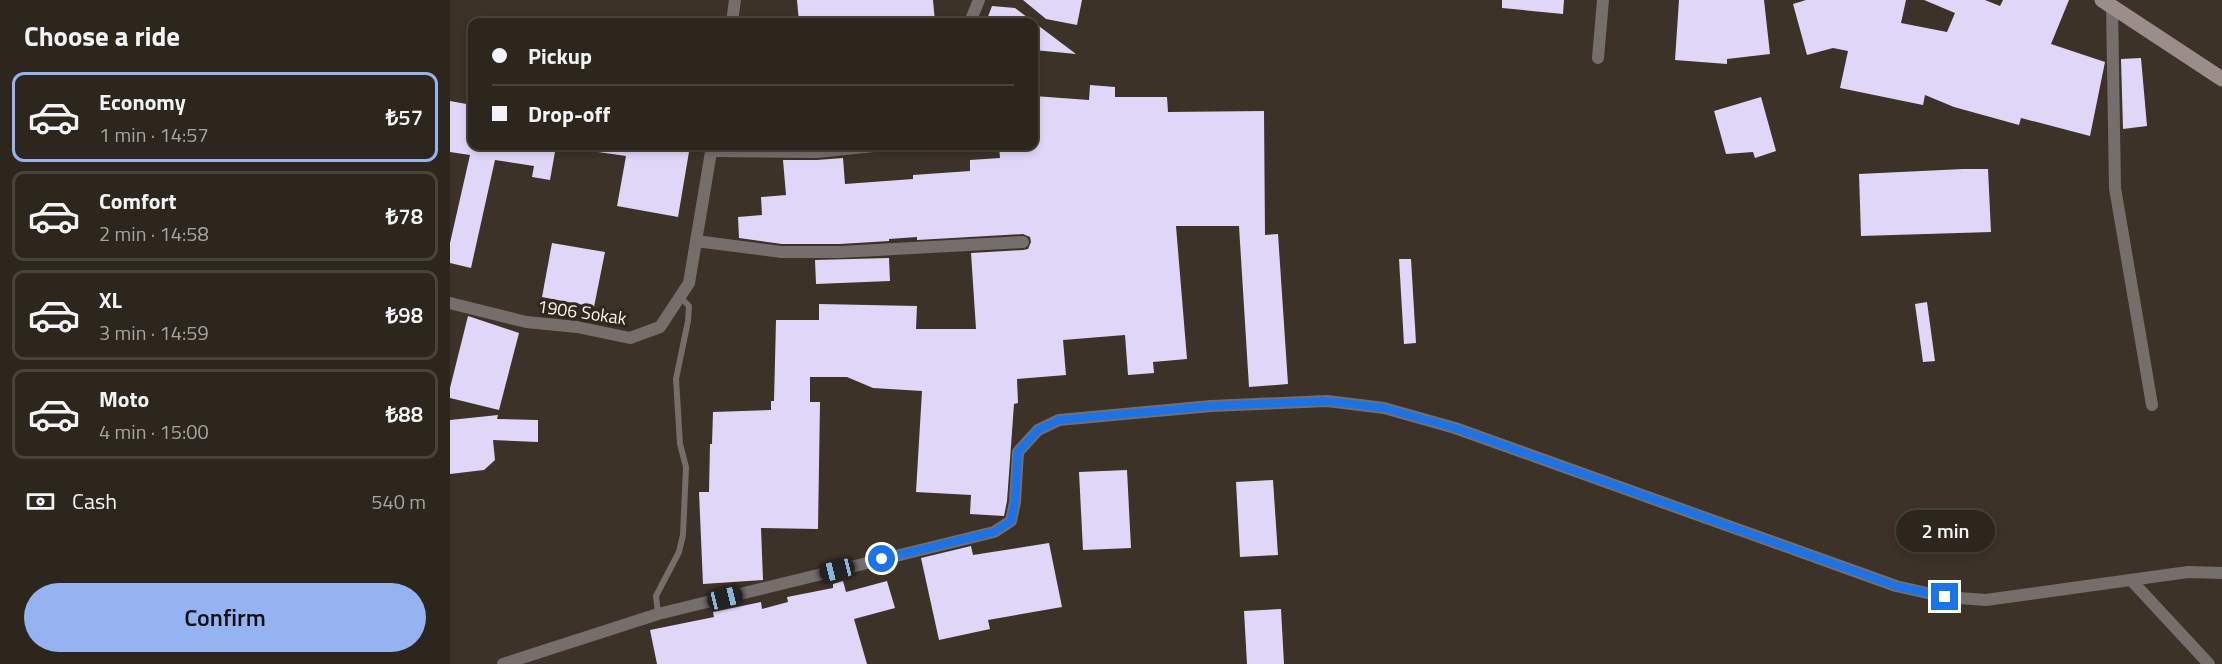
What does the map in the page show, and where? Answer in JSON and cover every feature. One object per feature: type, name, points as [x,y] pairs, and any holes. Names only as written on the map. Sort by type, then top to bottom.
[{"type":"street","points":[[733,18],[735,0]]},
{"type":"street","points":[[972,18],[979,0]]},
{"type":"street","points":[[1598,58],[1603,0]]},
{"type":"street","points":[[2107,3],[2222,79]]},
{"type":"street","points":[[2107,3],[2115,188],[2152,405]]},
{"type":"street","name":"1906 Sokak","points":[[450,303],[526,322],[577,327],[630,338],[660,327],[689,283],[712,150]]},
{"type":"street","points":[[764,150],[817,152],[836,150]]},
{"type":"street","points":[[696,241],[781,252],[840,252],[1023,243]]},
{"type":"street","points":[[503,664],[658,614],[994,532],[1011,521],[1015,502],[1018,452],[1038,430],[1059,420],[1211,406],[1327,401],[1384,408],[1455,428],[1896,586],[1945,597],[1986,600],[2188,572],[2222,573]]},
{"type":"street","points":[[2131,580],[2209,664]]},
{"type":"lane","points":[[658,614],[656,596],[679,552],[683,535],[686,467],[680,444],[676,379],[689,306],[680,297]]},
{"type":"building","points":[[797,0],[933,0],[935,18],[799,18]]},
{"type":"building","points":[[1023,0],[1082,0],[1077,25],[1046,19]]},
{"type":"building","points":[[1502,0],[1564,0],[1563,14],[1502,8]]},
{"type":"building","points":[[1679,0],[1764,0],[1770,54],[1727,59],[1727,64],[1675,60]]},
{"type":"building","points":[[1806,0],[1906,0],[1901,23],[1947,32],[1955,13],[1924,0],[1985,0],[2000,6],[2003,0],[2069,0],[2051,44],[2105,62],[2090,136],[2021,118],[2019,125],[1954,107],[1925,95],[1923,105],[1840,88],[1848,51],[1833,48],[1807,55],[1793,4]]},
{"type":"building","points":[[992,6],[1015,8],[1029,18],[988,18]]},
{"type":"building","points":[[1038,25],[1076,54],[1038,50]]},
{"type":"building","points":[[2141,58],[2147,126],[2123,129],[2121,59]]},
{"type":"building","points":[[1090,85],[1115,87],[1115,97],[1167,97],[1168,112],[1264,111],[1265,235],[1278,234],[1288,384],[1249,387],[1239,226],[1176,226],[1187,359],[1153,362],[1154,373],[1128,375],[1125,335],[1063,340],[1066,375],[1017,379],[1018,403],[1014,404],[1004,516],[970,514],[971,495],[916,492],[922,391],[873,388],[847,377],[810,377],[810,402],[820,402],[818,529],[761,528],[763,580],[703,584],[699,492],[709,492],[713,412],[771,410],[771,401],[774,401],[776,320],[819,320],[819,304],[917,306],[916,329],[976,329],[971,253],[1023,250],[1028,249],[1031,242],[1030,237],[1023,234],[917,240],[917,237],[840,244],[782,244],[739,238],[738,217],[762,215],[761,197],[786,195],[783,160],[843,158],[845,184],[913,179],[913,175],[970,171],[970,160],[1000,158],[999,150],[1038,150],[1038,96],[1089,100]]},
{"type":"building","points":[[1761,97],[1776,151],[1755,158],[1753,152],[1726,154],[1714,111]]},
{"type":"building","points":[[450,101],[468,104],[468,150],[555,150],[550,180],[532,177],[534,166],[495,160],[471,268],[450,263],[450,243],[470,155],[450,152]]},
{"type":"building","points":[[598,150],[689,150],[678,217],[617,206],[626,156],[598,152]]},
{"type":"building","points":[[1988,169],[1991,232],[1861,236],[1859,174]]},
{"type":"building","points":[[552,243],[605,252],[594,307],[542,297]]},
{"type":"building","points":[[889,258],[890,281],[816,284],[815,260]]},
{"type":"building","points":[[1399,259],[1411,259],[1416,343],[1404,344]]},
{"type":"building","points":[[1927,302],[1935,361],[1923,362],[1915,304]]},
{"type":"building","points":[[468,316],[519,333],[499,410],[450,398],[450,388]]},
{"type":"building","points":[[498,415],[497,419],[538,420],[538,442],[493,440],[495,460],[484,470],[450,474],[450,420]]},
{"type":"building","points":[[1127,470],[1131,548],[1083,550],[1079,472]]},
{"type":"building","points":[[1273,480],[1278,555],[1240,557],[1236,482]]},
{"type":"building","points":[[1049,543],[1062,607],[988,620],[990,629],[939,640],[921,558],[971,546],[973,555]]},
{"type":"building","points":[[843,581],[846,592],[887,581],[895,608],[854,619],[867,664],[657,664],[650,630],[714,617],[713,612],[761,602],[762,609],[788,602],[787,597],[833,588],[833,584]]},
{"type":"building","points":[[1281,609],[1284,664],[1247,664],[1244,611]]},
{"type":"route","points":[[882,559],[994,532],[1011,521],[1015,502],[1018,452],[1038,430],[1059,420],[1211,406],[1327,401],[1384,408],[1455,428],[1896,586],[1945,597]]}]
